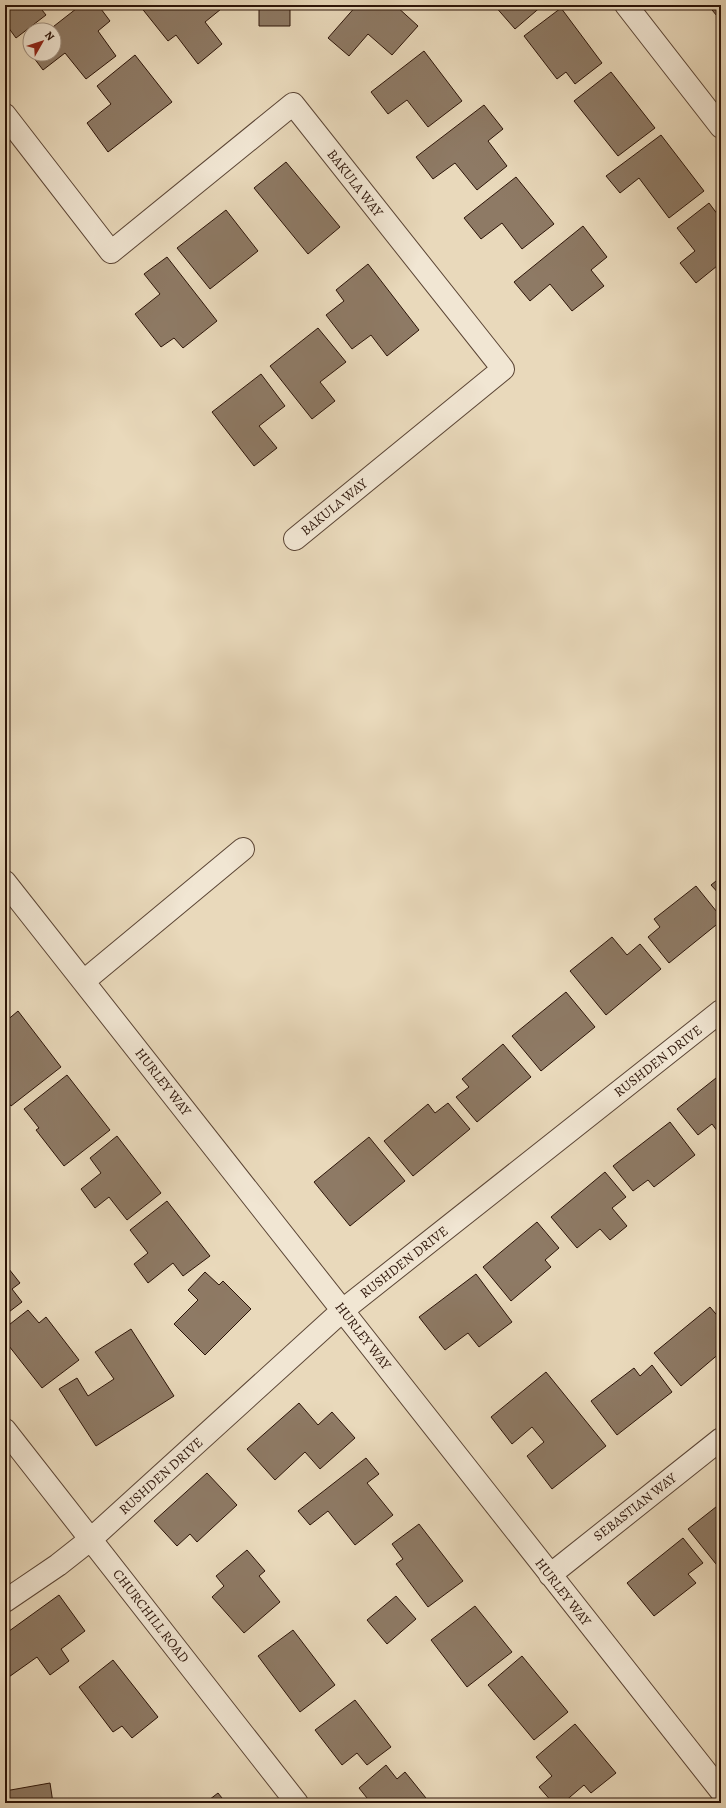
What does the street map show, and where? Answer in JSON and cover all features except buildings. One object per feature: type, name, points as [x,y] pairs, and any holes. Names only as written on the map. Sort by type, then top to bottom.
[{"type":"street","points":[[626,5],[721,127]]},
{"type":"street","name":"BAKULA WAY","points":[[5,116],[111,252],[293,104],[503,369],[295,539]]},
{"type":"street","points":[[84,981],[243,849]]},
{"type":"street","name":"HURLEY WAY","points":[[5,882],[721,1791]]},
{"type":"street","name":"RUSHDEN DRIVE","points":[[5,1601],[58,1565],[91,1539],[343,1310],[721,1011]]},
{"type":"street","name":"CHURCHILL ROAD","points":[[5,1430],[297,1803]]},
{"type":"street","name":"SEBASTIAN WAY","points":[[550,1575],[721,1439]]}]
